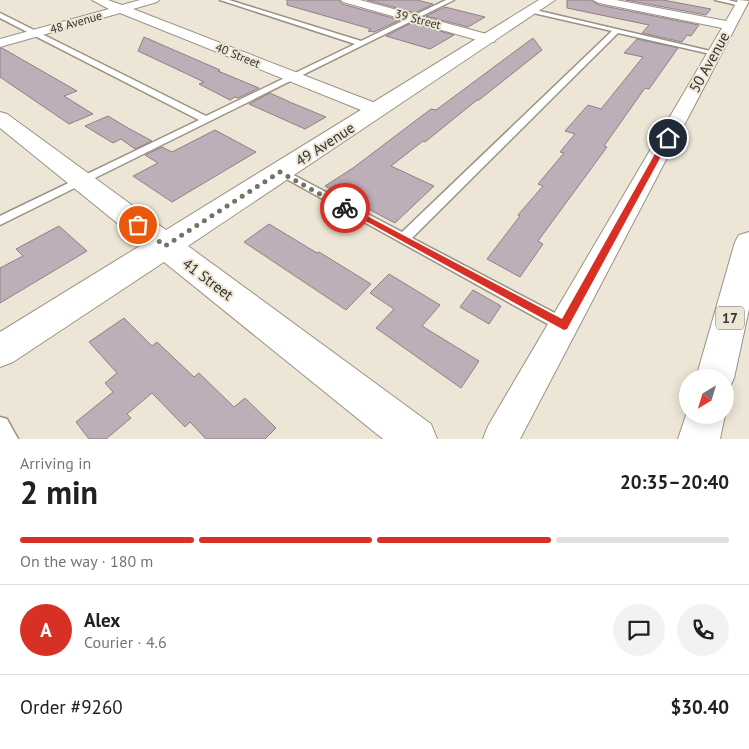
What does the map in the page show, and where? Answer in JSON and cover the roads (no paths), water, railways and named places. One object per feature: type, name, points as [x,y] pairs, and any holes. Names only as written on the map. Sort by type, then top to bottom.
[{"type":"street","name":"40 Street","points":[[98,0],[377,110]]},
{"type":"street","name":"48 Avenue","points":[[0,44],[153,0]]},
{"type":"street","name":"39 Street","points":[[347,0],[489,38]]},
{"type":"street","name":"49 Avenue","points":[[0,352],[548,0]]},
{"type":"street","points":[[599,0],[729,26]]},
{"type":"street","name":"50 Avenue","points":[[501,439],[743,2]]},
{"type":"street","name":"41 Street","points":[[0,118],[416,439]]},
{"type":"street","name":"17","points":[[717,369],[748,253]]},
{"type":"street","points":[[699,439],[703,424]]},
{"type":"lane","points":[[223,0],[362,44]]},
{"type":"lane","points":[[0,221],[451,0]]},
{"type":"lane","points":[[718,0],[743,2]]},
{"type":"lane","points":[[531,11],[715,53]]},
{"type":"lane","points":[[0,15],[206,120]]},
{"type":"lane","points":[[403,239],[616,30]]},
{"type":"lane","points":[[280,172],[564,326]]},
{"type":"lane","points":[[0,426],[8,439]]}]
